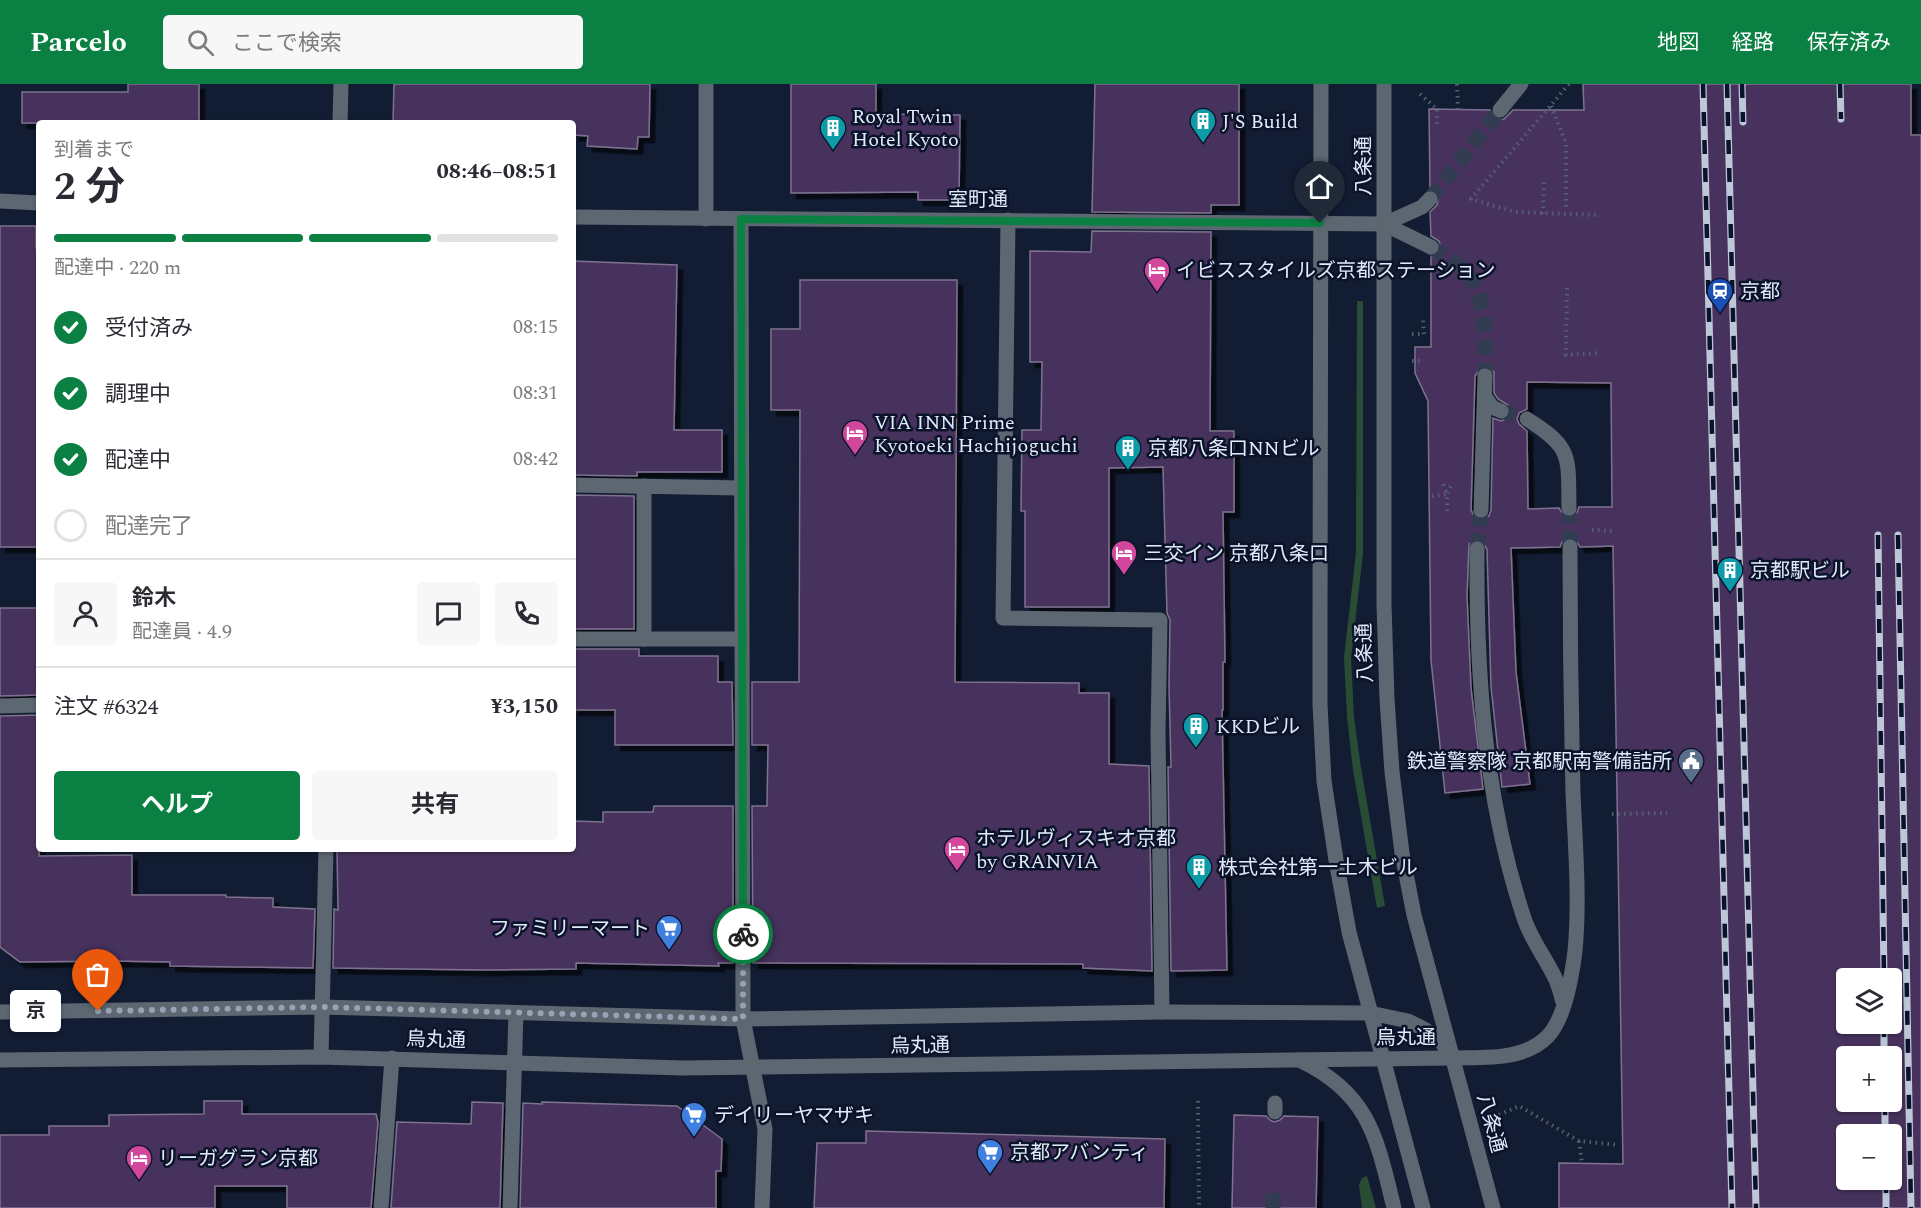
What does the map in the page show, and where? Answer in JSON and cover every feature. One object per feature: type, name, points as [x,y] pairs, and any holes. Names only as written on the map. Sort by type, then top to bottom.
[{"type":"street","points":[[340,120],[341,84]]},
{"type":"street","points":[[706,84],[706,219]]},
{"type":"street","points":[[1321,84],[1320,673],[1324,781],[1349,932],[1423,1208]]},
{"type":"street","name":"八条通","points":[[1383,84],[1383,604],[1392,772],[1402,853],[1414,915],[1493,1208]]},
{"type":"street","points":[[1500,110],[1521,84]]},
{"type":"street","points":[[1383,224],[1422,207],[1430,199]]},
{"type":"street","points":[[0,201],[36,203]]},
{"type":"street","name":"室町通","points":[[576,217],[1383,224]]},
{"type":"street","points":[[741,219],[743,1019],[765,1129],[762,1208]]},
{"type":"street","points":[[1008,220],[1003,618],[1160,620],[1158,733],[1162,1012]]},
{"type":"street","points":[[1383,224],[1431,247]]},
{"type":"street","points":[[1481,510],[1485,376]]},
{"type":"street","points":[[1485,397],[1492,406],[1501,411]]},
{"type":"street","points":[[1527,419],[1556,439],[1565,451],[1569,466],[1569,508]]},
{"type":"street","points":[[576,485],[741,488]]},
{"type":"street","points":[[644,486],[644,639]]},
{"type":"street","points":[[1453,1058],[1504,1056],[1525,1051],[1549,1035],[1559,1019],[1563,1005],[1575,951],[1576,909],[1570,547]]},
{"type":"street","points":[[1477,549],[1481,699],[1489,771],[1502,842],[1523,918],[1557,981],[1563,1005]]},
{"type":"street","points":[[576,639],[741,639]]},
{"type":"street","points":[[0,706],[36,705]]},
{"type":"street","points":[[321,1057],[326,852]]},
{"type":"street","name":"烏丸通","points":[[0,1012],[323,1007],[743,1019],[1162,1012],[1370,1013],[1408,1021],[1424,1029],[1440,1040],[1453,1058]]},
{"type":"street","points":[[510,1208],[516,1013]]},
{"type":"street","name":"烏丸通","points":[[0,1060],[321,1057],[680,1068],[753,1068],[1453,1058]]},
{"type":"street","points":[[381,1208],[392,1058]]},
{"type":"street","points":[[1296,1059],[1336,1081],[1353,1098],[1365,1115],[1380,1149],[1394,1208]]},
{"type":"path","points":[[1457,84],[1458,110]]},
{"type":"path","points":[[1569,84],[1472,198],[1515,212],[1598,215]]},
{"type":"path","points":[[1420,94],[1437,109],[1437,124]]},
{"type":"path","points":[[1551,106],[1566,143],[1566,208]]},
{"type":"path","points":[[1543,214],[1544,178]]},
{"type":"path","points":[[1567,288],[1566,355],[1599,353]]},
{"type":"path","points":[[1412,334],[1424,334],[1423,319]]},
{"type":"path","points":[[1412,361],[1424,361]]},
{"type":"path","points":[[1442,481],[1447,494],[1447,511]]},
{"type":"path","points":[[1447,494],[1453,481]]},
{"type":"path","points":[[1432,496],[1447,494]]},
{"type":"path","points":[[1585,530],[1613,531]]},
{"type":"path","points":[[1612,814],[1667,813]]},
{"type":"path","points":[[1198,1101],[1199,1208]]},
{"type":"path","points":[[1499,1115],[1519,1106],[1579,1141],[1618,1144]]},
{"type":"path","points":[[1579,1141],[1582,1164]]},
{"type":"green space","points":[[1357,301],[1363,301],[1363,553],[1351,658],[1354,717],[1385,906],[1377,908],[1353,770],[1344,657],[1356,553]]},
{"type":"green space","points":[[1367,1176],[1376,1208],[1362,1208],[1359,1185],[1362,1178]]},
{"type":"building","points":[[128,84],[199,84],[199,120],[36,120],[36,123],[22,123],[22,92],[128,92]]},
{"type":"building","points":[[394,84],[650,84],[649,137],[638,137],[637,149],[587,146],[588,136],[576,135],[576,120],[393,120]]},
{"type":"building","points":[[791,84],[876,84],[876,114],[960,115],[959,200],[918,200],[918,192],[791,193]]},
{"type":"building","points":[[1095,84],[1239,84],[1239,205],[1211,205],[1211,213],[1092,212]]},
{"type":"building","name":"京都駅ビル","points":[[1583,84],[1911,84],[1911,135],[1921,135],[1921,1208],[1559,1208],[1559,1163],[1623,1164],[1613,546],[1580,547],[1575,539],[1569,537],[1562,542],[1560,547],[1511,548],[1516,672],[1530,784],[1502,787],[1491,687],[1487,549],[1481,540],[1476,539],[1469,544],[1467,596],[1471,688],[1483,789],[1445,793],[1431,660],[1428,401],[1415,373],[1415,347],[1431,347],[1431,257],[1437,255],[1441,247],[1439,241],[1431,236],[1430,212],[1437,205],[1439,197],[1436,192],[1430,190],[1429,109],[1490,110],[1493,117],[1499,120],[1504,119],[1513,110],[1584,110]],"holes":[[[1486,366],[1494,372],[1494,393],[1498,399],[1508,405],[1511,411],[1506,419],[1501,421],[1493,418],[1491,510],[1489,516],[1481,520],[1475,518],[1471,510],[1475,376],[1480,368]],[[1527,382],[1611,383],[1612,507],[1579,507],[1577,513],[1570,518],[1564,516],[1559,508],[1528,509],[1527,431],[1517,419],[1519,413],[1527,409]]]},
{"type":"building","points":[[0,226],[36,226],[36,547],[0,547]]},
{"type":"building","points":[[1092,231],[1211,232],[1210,431],[1234,431],[1234,512],[1223,512],[1225,662],[1223,662],[1222,710],[1227,970],[1171,971],[1168,767],[1171,767],[1170,620],[1167,613],[1163,467],[1109,468],[1109,607],[1025,607],[1025,511],[1021,511],[1022,430],[1041,430],[1042,362],[1030,362],[1030,251],[1091,252]]},
{"type":"building","points":[[576,261],[677,265],[674,430],[722,430],[722,472],[637,472],[637,476],[576,475]]},
{"type":"building","points":[[800,280],[957,280],[955,682],[1079,683],[1079,693],[1109,693],[1109,764],[1149,766],[1152,971],[1083,968],[1083,964],[753,963],[752,806],[767,806],[768,745],[752,745],[752,682],[799,682],[800,410],[771,410],[771,329],[800,329]]},
{"type":"building","points":[[576,495],[634,496],[634,629],[576,629]]},
{"type":"building","points":[[0,608],[36,608],[36,695],[0,696]]},
{"type":"building","points":[[576,649],[639,649],[639,656],[718,656],[718,682],[732,682],[733,745],[615,745],[615,710],[576,710]]},
{"type":"building","points":[[36,715],[36,852],[39,852],[39,856],[132,855],[132,895],[226,895],[226,897],[273,898],[273,907],[315,909],[313,968],[170,966],[170,962],[20,962],[0,947],[0,716]]},
{"type":"building","points":[[654,806],[733,806],[733,963],[718,963],[719,966],[576,963],[576,969],[333,968],[334,909],[338,910],[337,852],[576,852],[576,821],[603,822],[603,812],[653,812]]},
{"type":"building","points":[[204,1101],[242,1101],[242,1114],[376,1114],[378,1122],[371,1208],[287,1208],[287,1186],[215,1186],[215,1208],[0,1208],[0,1135],[49,1135],[49,1126],[109,1126],[109,1115],[204,1114]]},
{"type":"building","points":[[472,1102],[503,1103],[500,1208],[391,1208],[397,1122],[471,1124]]},
{"type":"building","points":[[542,1102],[677,1106],[722,1139],[721,1171],[716,1171],[716,1208],[520,1208],[523,1103],[542,1104]]},
{"type":"building","points":[[1234,1115],[1266,1116],[1274,1122],[1284,1116],[1318,1117],[1316,1208],[1232,1208]]},
{"type":"building","name":"京都アバンティ","points":[[866,1131],[1165,1139],[1164,1208],[814,1208],[817,1143],[866,1143]]},
{"type":"tunnel","points":[[1430,199],[1500,110]]},
{"type":"tunnel","points":[[1431,247],[1462,268],[1471,278],[1477,290],[1484,319],[1485,376]]},
{"type":"tunnel","points":[[1501,411],[1527,419]]},
{"type":"tunnel","points":[[1569,508],[1570,547]]},
{"type":"tunnel","points":[[1477,549],[1481,510]]},
{"type":"tunnel","points":[[1273,1189],[1273,1208]]},
{"type":"railway","points":[[1703,84],[1732,1208]]},
{"type":"railway","points":[[1727,84],[1756,1208]]},
{"type":"railway","points":[[1742,84],[1743,122]]},
{"type":"railway","points":[[1840,84],[1841,119]]},
{"type":"railway","points":[[1878,535],[1884,968]]},
{"type":"railway","points":[[1898,535],[1911,1208]]},
{"type":"railway","points":[[1884,1034],[1884,1046]]},
{"type":"railway","points":[[1885,1112],[1885,1124]]},
{"type":"railway","points":[[1886,1190],[1886,1208]]},
{"type":"way so far","points":[[98,1011],[323,1007],[743,1019],[743,934]]},
{"type":"place","name":"J'S Build","points":[[1203,144]]},
{"type":"place","name":"Royal Twin Hotel Kyoto","points":[[833,151]]},
{"type":"place","name":"イビススタイルズ京都ステーション","points":[[1157,293]]},
{"type":"place","name":"京都","points":[[1720,314]]},
{"type":"place","name":"VIA INN Prime Kyotoeki Hachijoguchi","points":[[855,456]]},
{"type":"place","name":"京都八条口NNビル","points":[[1128,471]]},
{"type":"place","name":"三交イン 京都八条口","points":[[1124,576]]},
{"type":"place","name":"京都駅ビル","points":[[1730,593]]},
{"type":"place","name":"KKDビル","points":[[1196,749]]},
{"type":"place","name":"鉄道警察隊 京都駅南警備詰所","points":[[1691,784]]},
{"type":"place","name":"ホテルヴィスキオ京都 by GRANVIA","points":[[957,872]]},
{"type":"place","name":"株式会社第一土木ビル","points":[[1199,890]]},
{"type":"place","name":"ファミリーマート","points":[[669,951]]},
{"type":"place","name":"京","points":[[98,1011]]},
{"type":"place","name":"デイリーヤマザキ","points":[[694,1138]]},
{"type":"place","name":"京都アバンティ","points":[[990,1175]]},
{"type":"place","name":"リーガグラン京都","points":[[139,1181]]},
{"type":"route","points":[[743,934],[741,219],[1320,223]]}]
